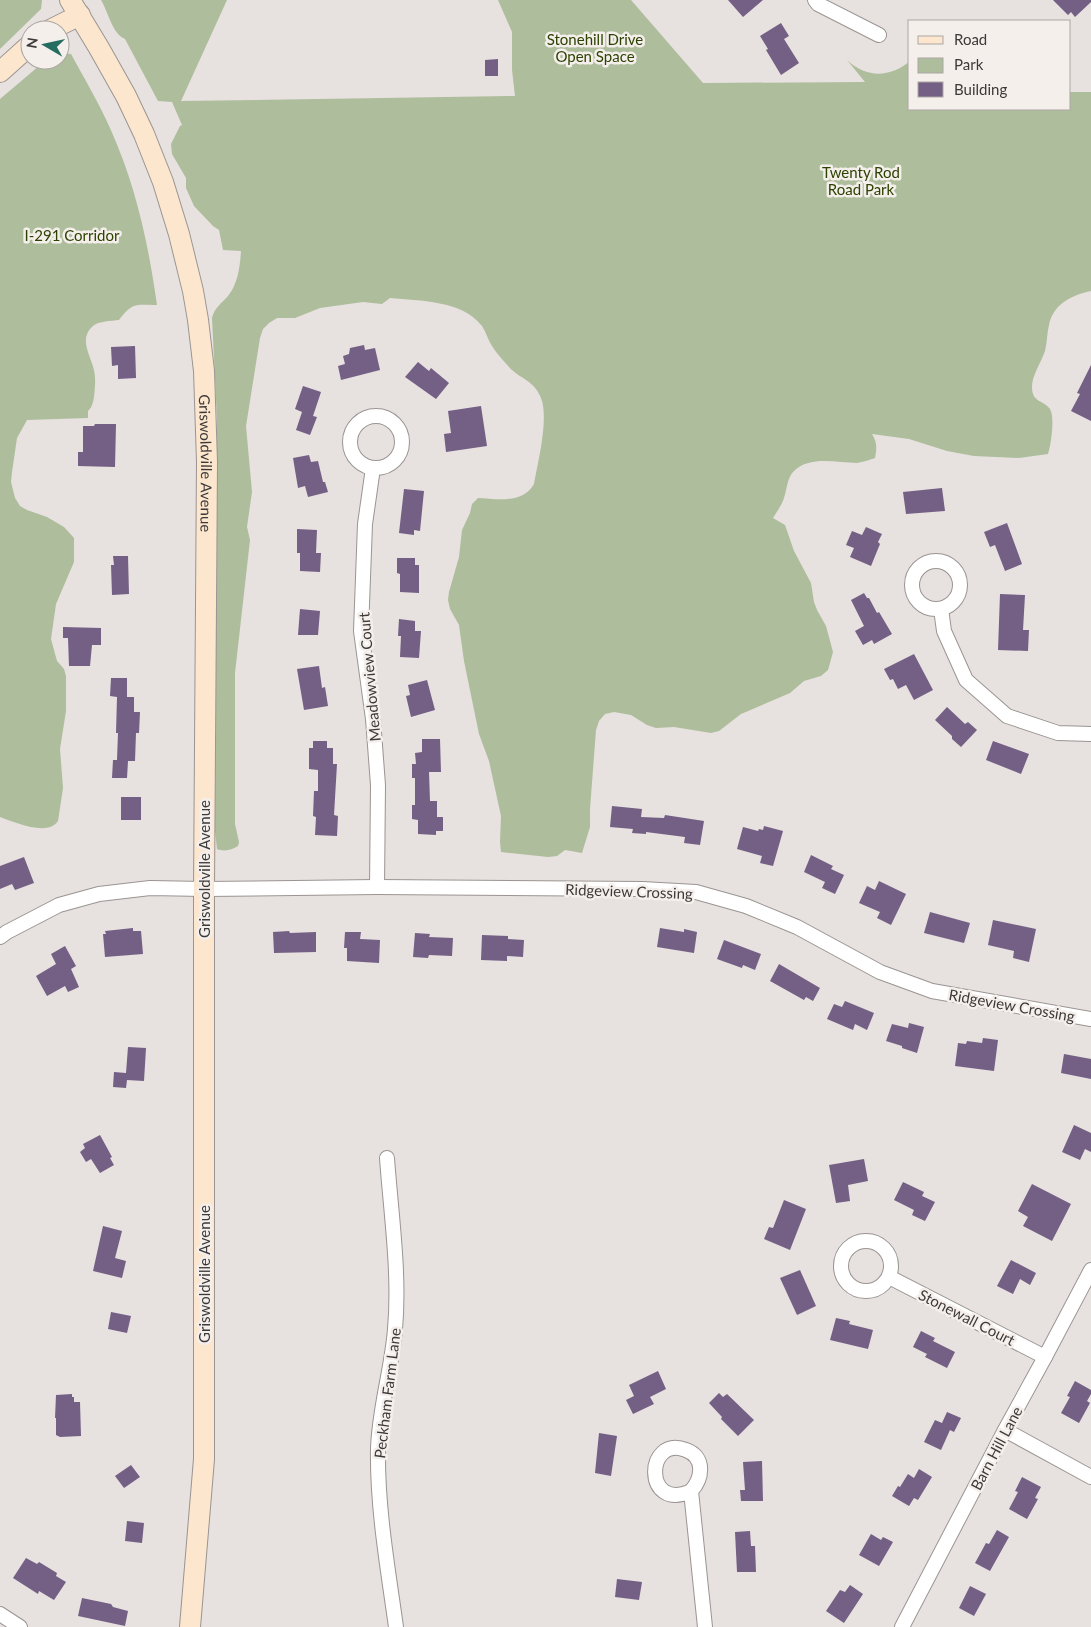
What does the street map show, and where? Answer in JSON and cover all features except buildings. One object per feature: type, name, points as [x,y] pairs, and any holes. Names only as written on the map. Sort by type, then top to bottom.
[{"type":"street","points":[[815,0],[818,4],[880,35]]},
{"type":"street","points":[[61,20],[75,8]]},
{"type":"street","name":"Griswoldville Avenue","points":[[75,8],[113,72],[138,120],[163,182],[179,234],[198,320],[204,371],[207,462],[204,889],[204,1459],[190,1627]]},
{"type":"street","points":[[0,72],[20,54]]},
{"type":"street","name":"Meadowview Court","points":[[373,468],[365,524],[361,631],[373,719],[378,785],[377,887]]},
{"type":"street","points":[[940,608],[944,631],[966,680],[1007,716],[1058,733],[1091,734]]},
{"type":"street","name":"Ridgeview Crossing","points":[[0,937],[59,905],[99,894],[150,888],[377,887],[642,889],[696,892],[746,906],[797,927],[880,972],[932,991],[1091,1019]]},
{"type":"street","name":"Peckham Farm Lane","points":[[387,1158],[397,1309],[392,1356],[379,1431],[378,1465],[396,1627]]},
{"type":"street","name":"Barn Hill Lane","points":[[902,1627],[1091,1270]]},
{"type":"street","name":"Stonewall Court","points":[[889,1277],[1045,1357]]},
{"type":"street","points":[[1005,1430],[1091,1477]]},
{"type":"street","points":[[691,1491],[705,1627]]},
{"type":"street","points":[[0,1614],[20,1627]]},
{"type":"green space","points":[[0,0],[42,0],[41,9],[30,20],[20,20],[20,29],[0,49]]},
{"type":"green space","points":[[101,0],[227,0],[181,101],[515,96],[512,70],[512,32],[498,0],[631,0],[703,83],[865,82],[847,60],[862,70],[878,74],[894,71],[908,62],[908,110],[1071,110],[1071,92],[1091,92],[1091,291],[1070,298],[1055,311],[1049,325],[1045,351],[1032,382],[1034,396],[1048,406],[1051,413],[1052,431],[1048,454],[1019,458],[974,456],[947,451],[909,439],[872,434],[876,445],[875,458],[857,463],[824,461],[807,463],[793,472],[788,481],[781,506],[773,518],[785,525],[794,551],[811,583],[814,602],[826,626],[833,652],[828,670],[821,676],[804,681],[790,693],[741,714],[719,731],[711,733],[674,727],[656,728],[631,715],[614,712],[605,714],[599,721],[596,730],[590,827],[582,853],[565,850],[557,856],[548,857],[501,852],[501,816],[489,761],[479,734],[464,661],[459,625],[450,609],[448,600],[459,557],[462,530],[472,504],[478,498],[509,499],[523,495],[534,484],[544,417],[541,398],[535,387],[513,371],[498,354],[482,326],[474,317],[440,303],[390,298],[382,304],[363,302],[320,308],[295,318],[277,318],[263,329],[260,338],[246,426],[252,492],[247,527],[250,540],[235,673],[235,824],[239,842],[238,846],[231,849],[217,849],[215,831],[217,419],[212,318],[217,308],[234,286],[239,269],[241,251],[223,250],[219,230],[194,206],[186,188],[186,178],[172,154],[171,144],[182,125],[172,102],[158,101],[125,39],[114,27]]},
{"type":"green space","name":"I-291 Corridor","points":[[71,54],[101,109],[127,171],[150,259],[157,305],[131,307],[119,320],[98,323],[89,331],[86,336],[86,342],[94,370],[95,383],[94,399],[88,411],[88,418],[27,420],[17,438],[11,482],[15,498],[20,506],[47,517],[64,527],[74,538],[74,562],[56,604],[51,639],[57,661],[64,669],[66,676],[66,711],[60,749],[63,788],[58,821],[53,826],[47,828],[30,827],[0,817],[0,99],[34,70],[70,70]]},
{"type":"park label","name":"Stonehill Drive Open Space","points":[[595,48]]},
{"type":"park label","name":"Twenty Rod Road Park","points":[[861,180]]}]
